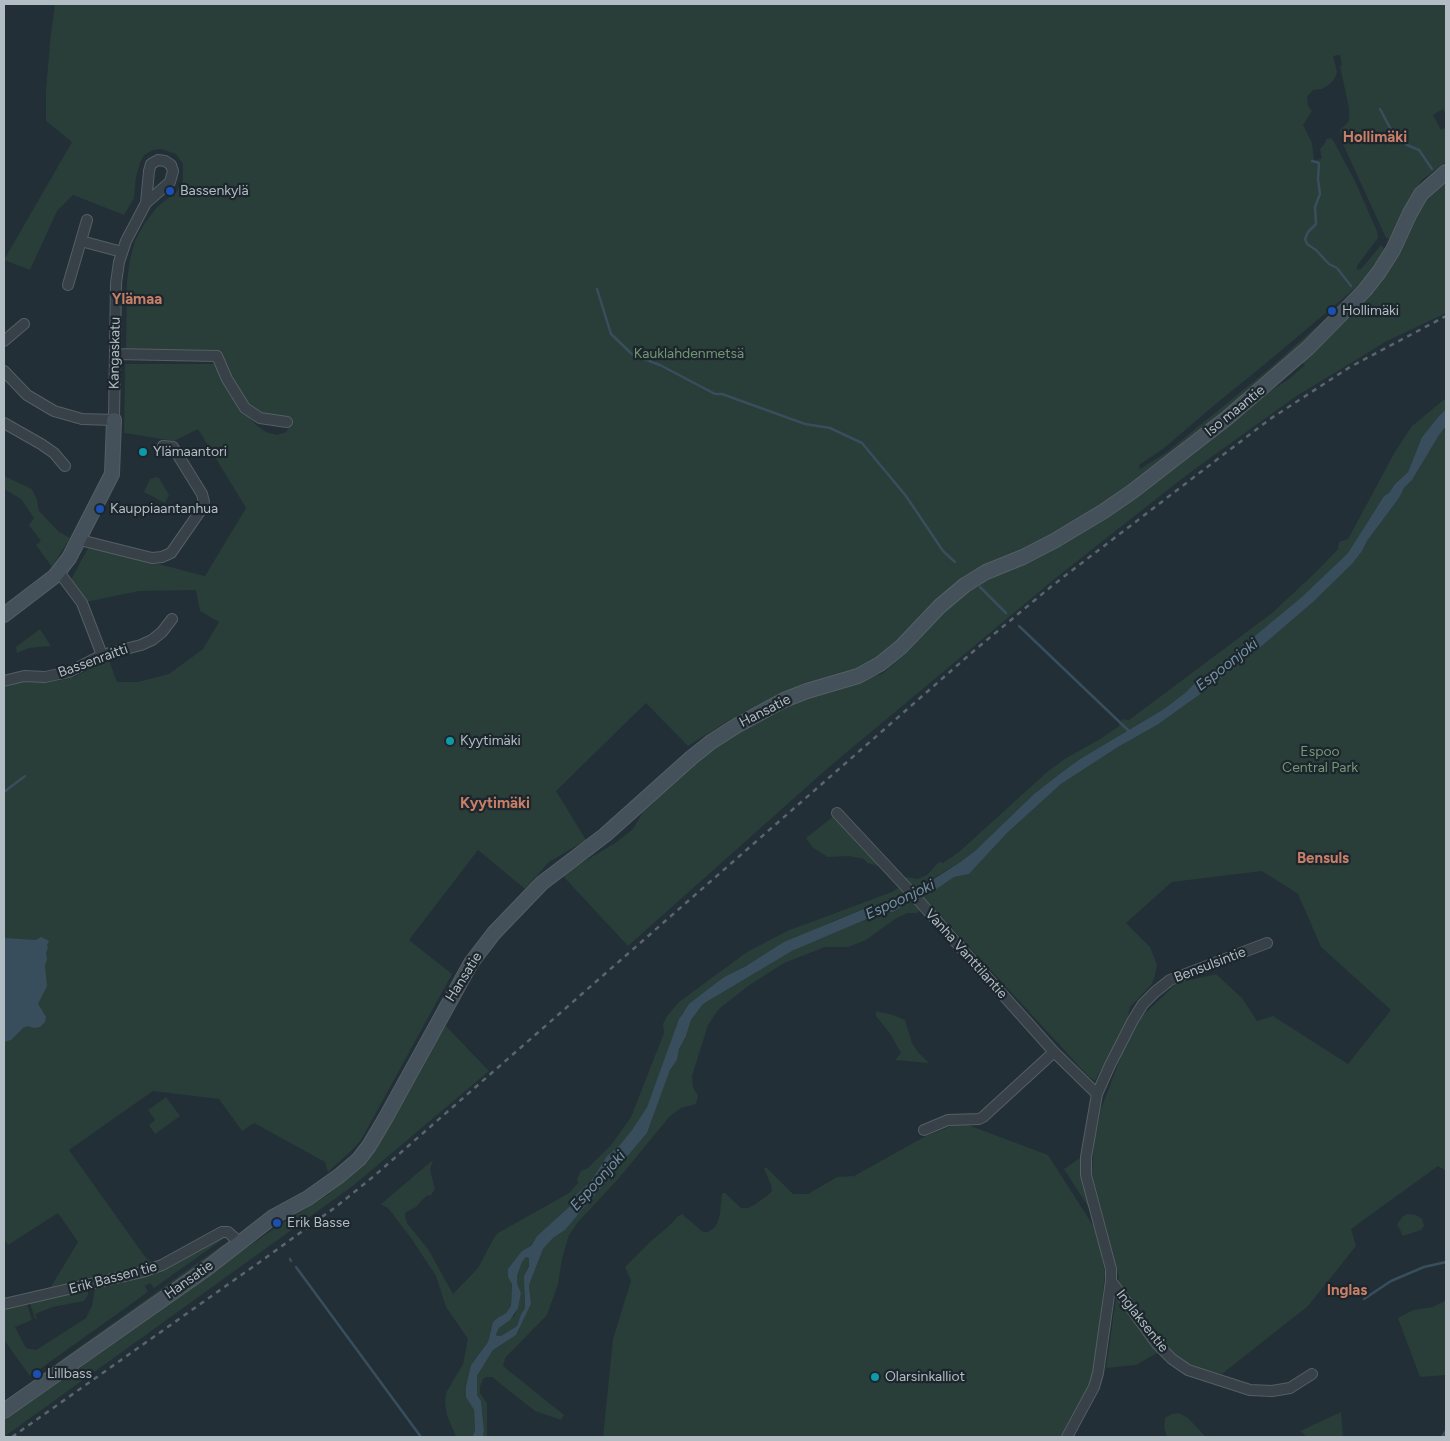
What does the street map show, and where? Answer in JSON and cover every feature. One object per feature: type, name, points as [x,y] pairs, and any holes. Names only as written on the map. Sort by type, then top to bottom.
[{"type":"main road","name":"Iso maantie","points":[[965,585],[986,572],[1023,557],[1054,541],[1104,511],[1133,491],[1262,389],[1308,348],[1366,290],[1393,250],[1410,213],[1422,194],[1446,172]]},
{"type":"main road","points":[[4,615],[59,572],[65,565],[112,474],[114,420]]},
{"type":"main road","name":"Hansatie","points":[[4,1411],[198,1275],[273,1217],[308,1198],[359,1159],[385,1119],[471,963],[494,933],[542,883],[605,836],[684,763],[711,742],[784,700],[858,676],[880,664],[901,647],[940,606],[965,585]]},
{"type":"street","name":"Kangaskatu","points":[[114,420],[116,283],[122,252],[132,227],[146,203]]},
{"type":"street","points":[[68,285],[87,220]]},
{"type":"street","points":[[81,241],[122,252]]},
{"type":"street","points":[[4,341],[24,324]]},
{"type":"street","points":[[115,354],[217,356],[227,379],[245,408],[260,418],[287,422]]},
{"type":"street","points":[[4,371],[27,395],[54,411],[82,419],[114,420]]},
{"type":"street","points":[[4,423],[48,449],[65,466]]},
{"type":"street","points":[[79,539],[152,558],[162,558],[171,553],[203,507],[204,502],[202,494],[173,446],[162,446]]},
{"type":"street","points":[[59,572],[82,603],[102,655]]},
{"type":"street","name":"Bassenraitti","points":[[4,681],[24,676],[45,677],[68,672],[102,655],[141,645],[152,640],[162,632],[172,619]]},
{"type":"street","name":"Vanha Vanttilantie","points":[[837,813],[920,902],[1054,1052],[1097,1094]]},
{"type":"street","name":"Bensulsintie","points":[[1097,1094],[1133,1020],[1143,1004],[1155,992],[1170,980],[1267,942]]},
{"type":"street","points":[[924,1130],[948,1120],[979,1119],[984,1117],[1054,1052]]},
{"type":"street","points":[[1067,1437],[1094,1387],[1098,1373],[1111,1281],[1111,1269],[1086,1175],[1086,1157],[1097,1094]]},
{"type":"street","name":"Erik Bassen tie","points":[[4,1304],[142,1272],[162,1265],[222,1232],[228,1232],[240,1243]]},
{"type":"street","name":"Inglaksentie","points":[[1111,1281],[1157,1344],[1172,1359],[1188,1370],[1250,1390],[1272,1391],[1290,1388],[1312,1374]]},
{"type":"green space","name":"Kauklahdenmetsä","points":[[55,4],[1446,4],[1446,115],[1443,109],[1433,115],[1441,130],[1446,127],[1446,162],[1422,180],[1410,197],[1390,239],[1386,238],[1342,142],[1340,130],[1349,121],[1349,108],[1340,66],[1342,65],[1340,55],[1333,56],[1337,72],[1335,78],[1322,89],[1313,90],[1307,97],[1308,106],[1312,111],[1303,125],[1312,143],[1314,160],[1322,159],[1320,149],[1326,139],[1331,138],[1334,142],[1354,179],[1377,231],[1378,238],[1357,266],[1357,270],[1361,269],[1381,245],[1384,248],[1382,254],[1359,285],[1163,449],[1139,465],[1140,469],[1167,452],[1269,369],[1326,318],[1317,331],[1224,414],[1095,512],[1030,548],[998,559],[962,579],[936,603],[889,654],[859,671],[747,715],[731,719],[688,746],[646,703],[556,791],[586,840],[549,862],[525,889],[478,850],[409,940],[452,974],[361,1140],[350,1152],[328,1172],[325,1162],[254,1123],[242,1131],[219,1099],[153,1091],[69,1150],[146,1258],[155,1264],[49,1290],[78,1242],[58,1213],[8,1245],[4,1239],[4,688],[21,682],[57,681],[75,677],[108,658],[117,682],[138,682],[169,674],[203,649],[219,622],[200,611],[196,590],[139,591],[86,602],[71,580],[89,546],[205,576],[246,508],[198,429],[174,441],[124,433],[125,364],[216,364],[243,411],[256,425],[266,432],[277,435],[286,432],[291,419],[265,417],[245,404],[223,357],[218,351],[126,350],[127,282],[130,259],[135,241],[144,224],[157,207],[177,191],[181,184],[183,164],[176,154],[161,149],[153,150],[144,155],[136,177],[134,198],[124,215],[73,195],[57,211],[30,270],[4,260],[72,142],[46,121],[46,89]]},
{"type":"green space","points":[[1446,178],[1446,313],[1387,341],[1295,397],[1188,474],[1057,577],[829,767],[628,946],[562,875],[615,843],[633,829],[643,812],[703,755],[740,732],[811,693],[882,674],[910,650],[941,611],[957,598],[1014,565],[1265,392],[1269,392],[1289,379],[1305,365],[1302,363],[1316,344],[1341,320],[1422,203]]},
{"type":"green space","points":[[1446,398],[1446,409],[1422,437],[1408,472],[1384,496],[1348,553],[1303,597],[1164,709],[1080,759],[1061,773],[1034,794],[975,851],[959,863],[913,890],[899,876],[918,879],[927,875],[939,862],[943,863],[959,852],[1047,772],[1066,758],[1119,726],[1122,719],[1129,720],[1272,613],[1338,549],[1339,542],[1348,539],[1396,450],[1412,426]]},
{"type":"green space","name":"Espoo Central Park","points":[[1446,426],[1446,1171],[1438,1166],[1351,1229],[1356,1246],[1308,1306],[1222,1374],[1199,1368],[1159,1352],[1136,1365],[1106,1368],[1119,1277],[1092,1173],[1094,1143],[1101,1109],[1122,1054],[1142,1016],[1177,983],[1216,974],[1242,998],[1257,1021],[1273,1016],[1348,1064],[1391,1010],[1321,947],[1298,894],[1262,871],[1172,882],[1126,923],[1150,947],[1157,965],[1152,984],[1130,1007],[1127,1020],[1095,1081],[1089,1077],[929,903],[917,913],[907,913],[895,919],[866,940],[848,947],[825,947],[784,963],[748,986],[719,1009],[708,1025],[692,1076],[693,1087],[698,1096],[696,1104],[681,1108],[670,1116],[619,1178],[578,1222],[569,1235],[562,1259],[558,1284],[547,1315],[505,1358],[503,1366],[564,1415],[561,1420],[535,1411],[492,1377],[486,1377],[483,1379],[480,1387],[480,1393],[487,1403],[487,1437],[483,1437],[481,1401],[477,1395],[477,1376],[493,1350],[516,1335],[531,1304],[529,1285],[543,1249],[553,1238],[565,1230],[647,1133],[691,1020],[703,1004],[792,951],[881,913],[893,912],[954,877],[969,874],[1007,833],[1061,784],[1118,747],[1157,725],[1206,690],[1242,659],[1256,651],[1313,602],[1352,564],[1399,498],[1404,488],[1412,480]]},
{"type":"green space","points":[[4,476],[32,489],[39,511],[59,532],[70,538],[52,567],[36,545],[41,541],[29,525],[34,518],[21,499],[4,489]]},
{"type":"green space","points":[[159,478],[169,495],[165,503],[144,492],[150,479]]},
{"type":"green space","points":[[40,629],[51,646],[29,648],[17,653],[16,647]]},
{"type":"green space","points":[[835,815],[883,867],[867,863],[864,859],[849,856],[828,857],[813,848],[806,838]]},
{"type":"green space","points":[[902,885],[908,892],[902,897],[871,906],[831,922],[724,977],[682,1013],[647,1107],[632,1130],[619,1146],[607,1156],[591,1181],[576,1195],[569,1207],[537,1236],[529,1248],[522,1251],[508,1277],[512,1284],[511,1306],[491,1328],[488,1342],[471,1365],[468,1400],[474,1410],[475,1431],[472,1437],[456,1437],[447,1415],[446,1393],[463,1364],[468,1339],[446,1307],[436,1276],[411,1238],[388,1208],[381,1204],[433,1160],[430,1170],[435,1189],[431,1195],[426,1196],[416,1207],[406,1212],[405,1216],[407,1223],[428,1249],[453,1294],[478,1268],[498,1233],[569,1193],[578,1183],[577,1179],[581,1171],[588,1168],[612,1144],[631,1117],[664,1033],[663,1024],[679,1002],[747,952],[787,931],[892,892]]},
{"type":"green space","points":[[876,1011],[905,1020],[912,1043],[929,1063],[895,1060],[901,1053],[891,1035],[876,1016]]},
{"type":"green space","points":[[443,1023],[489,1071],[354,1185],[4,1437],[5,1416],[7,1418],[57,1383],[55,1379],[281,1224],[326,1196],[347,1179],[376,1149]]},
{"type":"green space","points":[[166,1097],[180,1116],[155,1134],[149,1125],[155,1120],[148,1110]]},
{"type":"green space","points":[[954,1125],[968,1125],[1048,1155],[1096,1230],[1105,1273],[1094,1373],[1064,1437],[603,1437],[613,1339],[631,1281],[625,1267],[677,1217],[682,1214],[703,1232],[708,1232],[718,1222],[722,1193],[725,1193],[741,1208],[748,1208],[772,1191],[764,1168],[767,1168],[793,1194],[808,1194],[837,1177],[854,1176],[926,1136]]},
{"type":"green space","points":[[1080,1158],[1081,1175],[1091,1211],[1064,1169]]},
{"type":"green space","points":[[1407,1214],[1416,1215],[1422,1219],[1424,1226],[1421,1230],[1403,1236],[1397,1224]]},
{"type":"green space","points":[[221,1236],[226,1237],[154,1288],[150,1283],[145,1286],[148,1292],[30,1376],[4,1340],[4,1308],[27,1304],[32,1320],[15,1327],[26,1348],[36,1350],[86,1318],[92,1306],[95,1287]]},
{"type":"green space","points":[[224,1244],[223,1248],[75,1355],[54,1365]]},
{"type":"green space","points":[[526,1257],[529,1258],[529,1265],[526,1271],[525,1308],[517,1326],[501,1336],[497,1336],[499,1328],[515,1315],[521,1293],[517,1283],[517,1276]]},
{"type":"green space","points":[[88,1289],[88,1295],[84,1301],[53,1307],[35,1314],[37,1318],[35,1319],[30,1303]]},
{"type":"green space","points":[[1446,1299],[1446,1375],[1420,1377],[1398,1318],[1413,1310],[1432,1307]]},
{"type":"green space","points":[[1341,1412],[1343,1437],[1307,1437],[1300,1431]]},
{"type":"green space","points":[[1179,1413],[1188,1418],[1206,1437],[1167,1437],[1164,1427],[1165,1418]]},
{"type":"water","name":"Espoonjoki","points":[[1446,409],[1446,426],[1412,480],[1404,488],[1399,498],[1352,564],[1313,602],[1256,651],[1242,659],[1206,690],[1157,725],[1118,747],[1061,784],[1007,833],[969,874],[954,877],[932,892],[921,895],[893,912],[881,913],[792,951],[703,1004],[691,1020],[647,1133],[565,1230],[553,1238],[543,1249],[529,1285],[531,1304],[516,1335],[493,1350],[477,1376],[477,1395],[481,1401],[484,1430],[483,1437],[472,1437],[475,1431],[474,1410],[466,1397],[466,1387],[471,1365],[488,1342],[493,1322],[506,1313],[511,1306],[512,1284],[508,1277],[508,1269],[522,1251],[531,1246],[537,1236],[569,1207],[576,1195],[591,1181],[607,1156],[619,1146],[632,1130],[647,1107],[679,1019],[689,1004],[724,977],[746,966],[784,942],[871,906],[902,897],[922,884],[929,882],[975,851],[1034,794],[1061,773],[1080,759],[1164,709],[1185,693],[1302,597],[1348,553],[1384,496],[1408,472],[1422,437]],"holes":[[[526,1257],[529,1258],[529,1266],[524,1276],[525,1308],[517,1326],[501,1336],[497,1336],[499,1328],[510,1320],[518,1308],[521,1293],[517,1283],[517,1276],[522,1262]]]},
{"type":"water","points":[[41,937],[49,941],[45,965],[47,986],[38,1004],[46,1017],[45,1022],[40,1027],[27,1026],[11,1040],[4,1042],[4,938],[36,940]]},
{"type":"waterway","points":[[1380,109],[1395,137],[1419,150],[1432,169]]},
{"type":"waterway","points":[[1312,161],[1319,163],[1318,179],[1320,194],[1315,207],[1316,224],[1308,232],[1305,239],[1307,244],[1316,250],[1329,264],[1337,268],[1351,286]]},
{"type":"waterway","points":[[597,289],[611,334],[633,355],[660,365],[715,394],[722,394],[805,424],[830,428],[862,443],[906,496],[943,551],[955,562]]},
{"type":"waterway","points":[[980,587],[1006,613]]},
{"type":"waterway","points":[[1019,626],[1130,732]]},
{"type":"waterway","points":[[4,792],[25,776]]},
{"type":"waterway","points":[[1364,1299],[1391,1281],[1424,1267],[1446,1262]]},
{"type":"waterway","points":[[296,1267],[421,1437]]},
{"type":"waterway","points":[[1442,1437],[1446,1431]]},
{"type":"railway","points":[[12,1437],[264,1259],[337,1206],[374,1176],[976,649],[1053,585],[1270,419],[1350,367],[1446,316]]},
{"type":"place","name":"Bassenkylä","points":[[170,191]]},
{"type":"place","name":"Hollimäki","points":[[1332,311]]},
{"type":"place","name":"Ylämaantori","points":[[143,452]]},
{"type":"place","name":"Kauppiaantanhua","points":[[100,509]]},
{"type":"place","name":"Kyytimäki","points":[[450,741]]},
{"type":"place","name":"Erik Basse","points":[[277,1223]]},
{"type":"place","name":"Lillbass","points":[[37,1374]]},
{"type":"place","name":"Olarsinkalliot","points":[[875,1377]]},
{"type":"district","name":"Hollimäki","points":[[1375,138]]},
{"type":"district","name":"Ylämaa","points":[[137,300]]},
{"type":"district","name":"Kyytimäki","points":[[495,804]]},
{"type":"district","name":"Bensuls","points":[[1323,859]]},
{"type":"district","name":"Inglas","points":[[1347,1291]]}]
